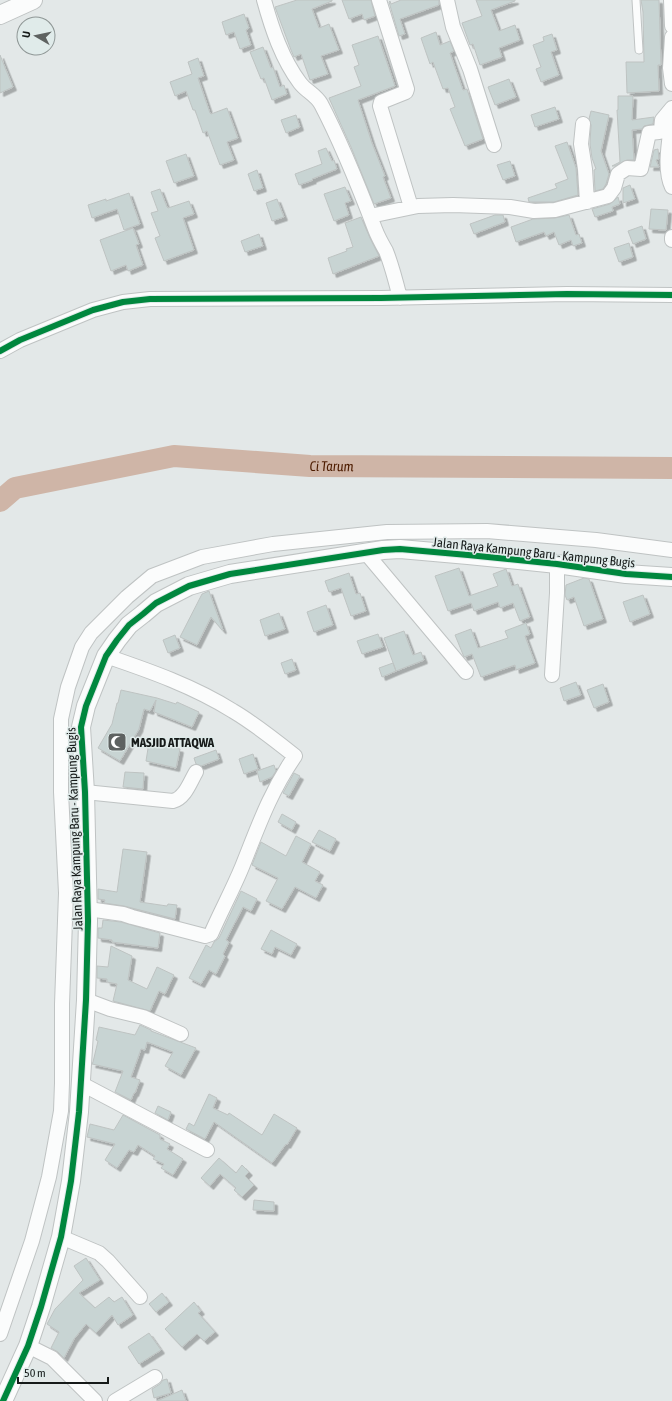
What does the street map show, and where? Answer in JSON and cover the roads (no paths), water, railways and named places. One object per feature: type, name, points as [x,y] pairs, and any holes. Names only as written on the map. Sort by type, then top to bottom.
[{"type":"street","points":[[0,15],[34,0]]},
{"type":"street","points":[[264,0],[270,24],[279,45],[300,84],[316,97],[320,103],[338,140],[395,275],[400,298]]},
{"type":"street","points":[[379,0],[407,89],[406,92],[401,95],[381,102],[380,106],[411,207]]},
{"type":"street","points":[[447,0],[453,27],[470,69],[494,145]]},
{"type":"street","points":[[671,0],[672,26]]},
{"type":"street","points":[[672,37],[670,68],[672,84]]},
{"type":"street","points":[[370,216],[411,207],[453,205],[510,207],[534,211],[555,210],[610,195],[616,183],[617,175],[627,168],[641,169],[649,133],[659,132],[661,130],[662,120],[672,108]]},
{"type":"street","points":[[672,118],[667,171],[672,187]]},
{"type":"street","points":[[583,124],[581,144],[585,169],[587,202]]},
{"type":"street","points":[[0,351],[20,340],[93,310],[123,302],[150,299],[400,298],[567,294],[672,294]]},
{"type":"street","points":[[0,1334],[32,1241],[49,1176],[61,1111],[62,1004],[66,893],[61,792],[61,719],[68,687],[82,646],[91,633],[127,597],[152,576],[202,557],[273,544],[387,532],[487,531],[596,540],[672,550]]},
{"type":"street","name":"Jalan Raya Kampung Baru - Kampung Bugis","points":[[3,1401],[28,1346],[61,1237],[71,1181],[79,1112],[86,1000],[88,909],[85,792],[81,724],[91,692],[106,656],[125,630],[156,603],[189,586],[230,574],[400,549],[557,564],[626,574],[672,577]]},
{"type":"street","points":[[366,553],[466,672]]},
{"type":"street","points":[[552,675],[557,593],[557,564]]},
{"type":"street","points":[[88,909],[123,914],[205,936],[211,934],[241,868],[269,799],[284,771],[295,756],[233,710],[170,678],[106,656]]},
{"type":"street","points":[[85,792],[173,801],[178,800],[182,796],[196,772]]},
{"type":"street","points":[[86,1000],[110,1009],[143,1017],[181,1034]]},
{"type":"street","points":[[80,1083],[207,1150]]},
{"type":"street","points":[[61,1237],[99,1253],[140,1297]]},
{"type":"street","points":[[28,1346],[52,1358],[95,1401]]},
{"type":"street","points":[[115,1401],[155,1377]]},
{"type":"lane","points":[[636,0],[639,50]]},
{"type":"waterway","name":"Ci Tarum","points":[[0,501],[15,488],[174,456],[310,466],[672,468]]},
{"type":"place","name":"MASJID ATTAQWA","points":[[117,742]]}]
